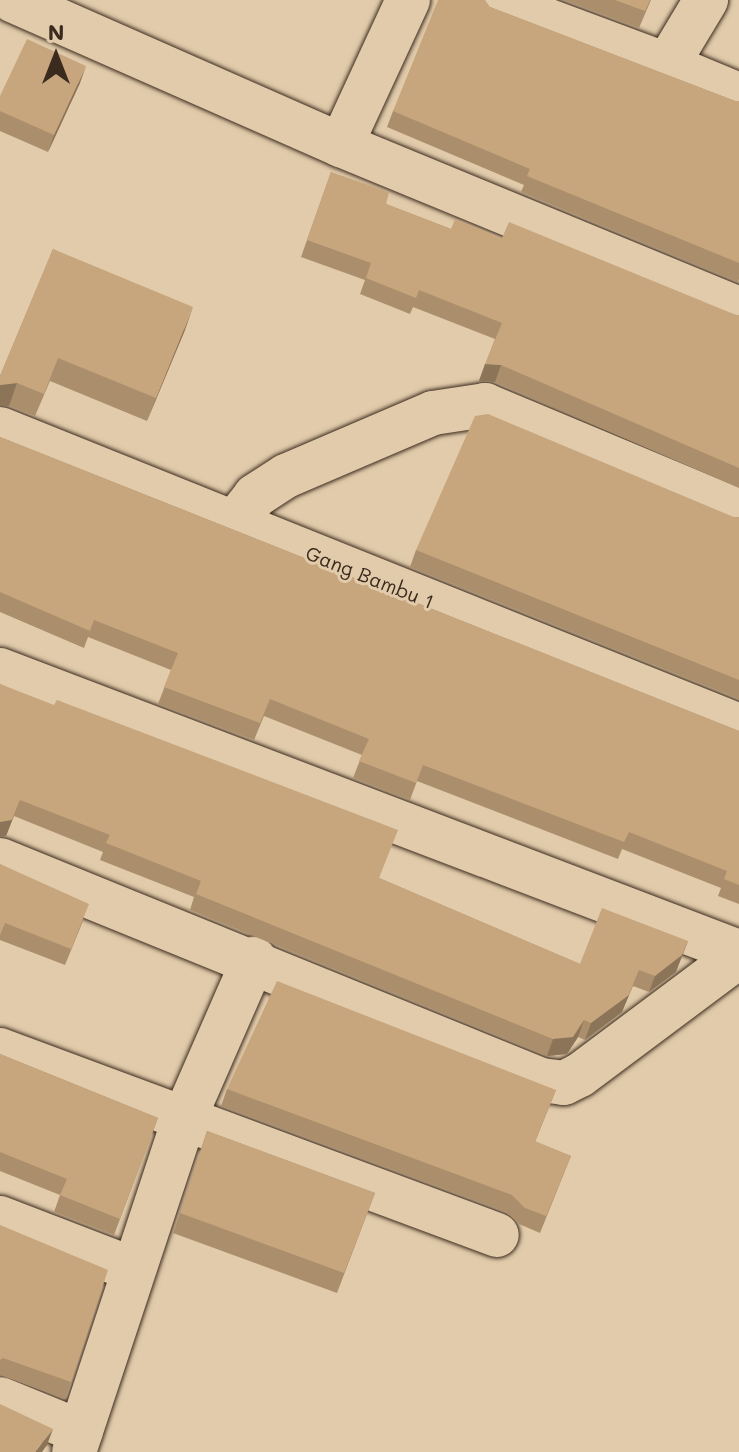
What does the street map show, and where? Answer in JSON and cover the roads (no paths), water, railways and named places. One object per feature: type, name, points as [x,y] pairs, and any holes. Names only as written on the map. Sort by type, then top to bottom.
[{"type":"street","points":[[12,0],[341,145],[739,309]]},
{"type":"street","points":[[341,145],[408,0]]},
{"type":"street","points":[[493,0],[739,95]]},
{"type":"street","points":[[667,65],[706,0]]},
{"type":"street","points":[[235,522],[255,496],[286,476],[433,413],[485,405],[739,511]]},
{"type":"street","name":"Gang Bambu 1","points":[[0,429],[739,726]]},
{"type":"street","points":[[0,670],[739,954]]},
{"type":"street","points":[[0,860],[254,959],[541,1080],[564,1083],[739,954]]},
{"type":"street","points":[[0,1399],[77,1442],[184,1119],[254,959]]},
{"type":"street","points":[[0,1050],[497,1235]]},
{"type":"street","points":[[0,1218],[132,1269]]}]
